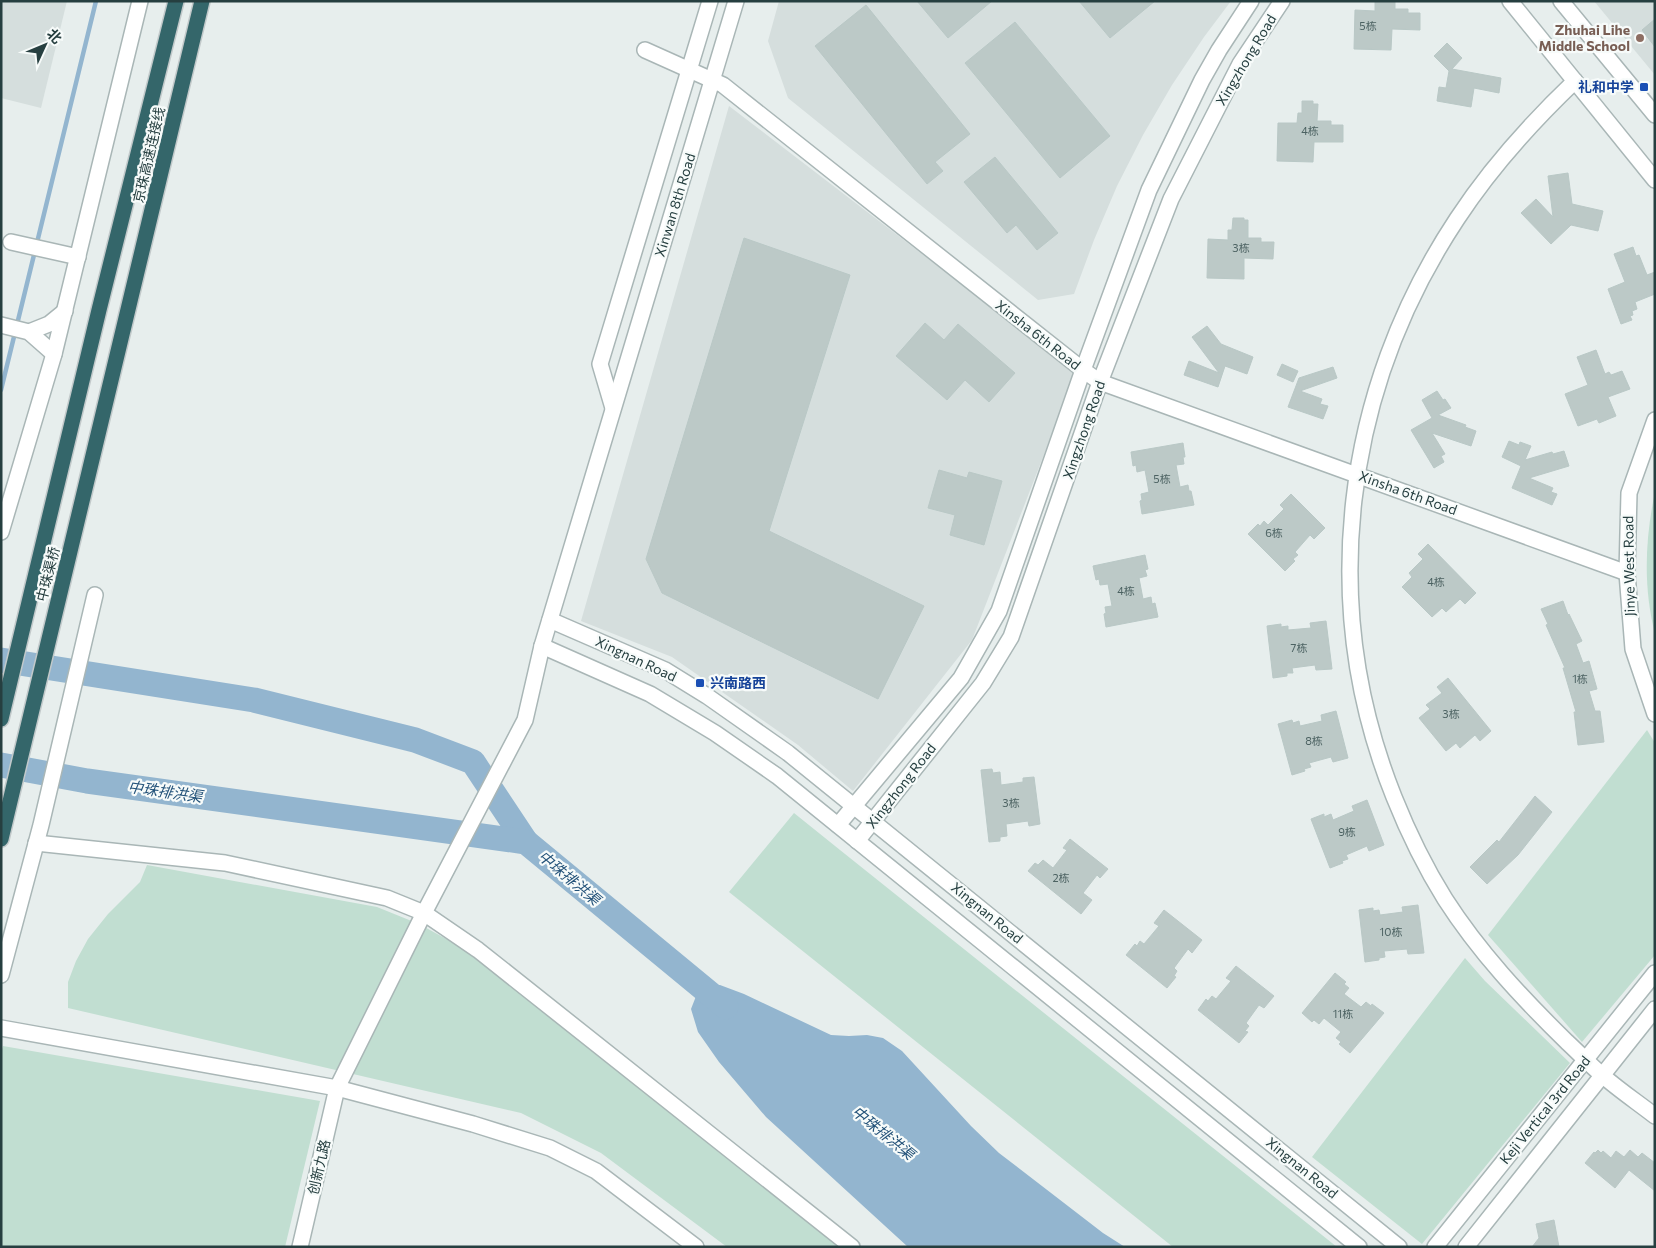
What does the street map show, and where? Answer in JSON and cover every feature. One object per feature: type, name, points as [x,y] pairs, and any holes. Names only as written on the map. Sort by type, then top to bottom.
[{"type":"highway","name":"京珠高速连接线","points":[[99,310],[175,1]]},
{"type":"highway","name":"京珠高速连接线","points":[[127,317],[202,1]]},
{"type":"highway","name":"中珠渠桥","points":[[1,719],[99,310]]},
{"type":"highway","name":"中珠渠桥","points":[[1,839],[127,317]]},
{"type":"street","points":[[2,529],[65,312],[140,1]]},
{"type":"street","name":"Xinwan 8th Road","points":[[614,408],[600,364],[710,1]]},
{"type":"street","name":"Xinwan 8th Road","points":[[424,913],[525,720],[542,646],[736,1]]},
{"type":"street","name":"Xingzhong Road","points":[[838,826],[962,678],[999,611],[1083,370],[1149,190],[1202,80],[1223,43],[1251,1]]},
{"type":"street","name":"Xingzhong Road","points":[[857,841],[983,683],[1011,637],[1100,382],[1171,199],[1240,64],[1282,1]]},
{"type":"street","points":[[1510,1],[1655,180]]},
{"type":"street","points":[[1561,1],[1655,115]]},
{"type":"street","name":"Xinsha 6th Road","points":[[645,50],[723,85],[1100,382],[1627,573]]},
{"type":"street","points":[[1575,81],[1541,114],[1496,165],[1456,220],[1433,259],[1404,316],[1367,420],[1357,474],[1350,542],[1351,617],[1361,691],[1381,763],[1409,833],[1445,899],[1488,960],[1539,1015],[1602,1076],[1655,1116]]},
{"type":"street","points":[[11,242],[78,257]]},
{"type":"street","points":[[29,332],[49,324],[65,312]]},
{"type":"street","points":[[1,325],[29,332],[54,354]]},
{"type":"street","name":"Jinye West Road","points":[[1655,420],[1629,493],[1627,573],[1633,649],[1655,714]]},
{"type":"street","points":[[1,975],[41,825],[95,595]]},
{"type":"street","name":"Xingnan Road","points":[[550,620],[664,670],[748,724],[788,753],[1399,1247]]},
{"type":"street","name":"Xingnan Road","points":[[542,646],[650,694],[746,754],[808,800],[1359,1247]]},
{"type":"street","points":[[36,843],[225,863],[387,898],[424,913],[478,950],[852,1247]]},
{"type":"street","name":"创新九路","points":[[300,1247],[338,1088],[424,913]]},
{"type":"street","name":"Keji Vertical 3rd Road","points":[[1435,1247],[1655,973]]},
{"type":"street","name":"Keji Vertical 3rd Road","points":[[1466,1247],[1655,1010]]},
{"type":"street","points":[[1,1028],[338,1088],[473,1124],[550,1148],[596,1171],[696,1247]]},
{"type":"shaded area","points":[[1,1],[67,1],[41,108],[1,98]]},
{"type":"shaded area","points":[[779,1],[1231,1],[1172,85],[1143,135],[1117,186],[1074,294],[1038,300],[788,98],[768,41]]},
{"type":"shaded area","name":"Zhuhai Lihe Middle School","points":[[1594,1],[1655,1],[1655,75]]},
{"type":"shaded area","points":[[729,106],[1076,372],[972,640],[853,791],[798,745],[672,657],[581,621]]},
{"type":"green space","points":[[1655,492],[1655,634],[1647,581],[1647,545]]},
{"type":"green space","points":[[1647,730],[1655,743],[1655,955],[1582,1042],[1488,935]]},
{"type":"green space","points":[[794,813],[1337,1247],[1173,1247],[729,892]]},
{"type":"green space","points":[[147,865],[377,907],[419,924],[450,941],[497,972],[839,1247],[727,1247],[601,1153],[521,1113],[68,1008],[68,982],[76,961],[88,939],[108,914],[140,882]]},
{"type":"green space","points":[[1465,958],[1485,981],[1570,1063],[1422,1244],[1312,1157]]},
{"type":"green space","points":[[3,1046],[320,1101],[285,1247],[1,1247],[1,1052]]},
{"type":"water","points":[[720,985],[744,994],[831,1035],[867,1035],[883,1038],[902,1051],[971,1126],[999,1153],[1103,1233],[1125,1247],[908,1247],[766,1117],[719,1062],[698,1032],[691,1009],[700,986]]},
{"type":"building","points":[[917,1],[992,1],[948,38]]},
{"type":"building","points":[[1079,1],[1155,1],[1110,38]]},
{"type":"building","points":[[1375,1],[1395,1],[1395,9],[1408,9],[1408,13],[1420,13],[1420,30],[1392,29],[1391,50],[1354,49],[1355,10],[1375,11]]},
{"type":"building","points":[[866,5],[970,134],[935,162],[943,171],[927,184],[815,46]]},
{"type":"building","points":[[1655,19],[1655,47],[1642,30]]},
{"type":"building","points":[[1015,22],[1110,136],[1060,178],[965,63]]},
{"type":"building","points":[[1447,43],[1462,58],[1452,69],[1501,78],[1499,93],[1474,88],[1471,107],[1437,101],[1439,87],[1446,88],[1449,71],[1434,56]]},
{"type":"building","points":[[1302,101],[1313,101],[1313,104],[1318,104],[1317,121],[1331,121],[1331,125],[1343,125],[1343,142],[1314,142],[1313,162],[1277,161],[1278,123],[1297,123],[1298,113],[1302,113]]},
{"type":"building","points":[[995,157],[1058,233],[1037,250],[1016,225],[1007,233],[964,182]]},
{"type":"building","points":[[1568,173],[1572,204],[1603,211],[1598,231],[1571,225],[1551,244],[1521,213],[1536,199],[1553,217],[1548,176]]},
{"type":"building","points":[[1233,218],[1248,220],[1248,238],[1261,238],[1261,242],[1274,242],[1273,259],[1244,258],[1244,279],[1207,278],[1208,239],[1228,240],[1228,230],[1232,230]]},
{"type":"building","points":[[744,238],[850,275],[769,531],[924,606],[878,699],[662,593],[646,559]]},
{"type":"building","points":[[1633,247],[1636,256],[1639,255],[1647,275],[1655,272],[1655,294],[1635,302],[1637,309],[1632,311],[1633,315],[1630,316],[1632,320],[1621,324],[1608,289],[1625,282],[1614,254]]},
{"type":"building","points":[[925,323],[944,340],[958,324],[1015,373],[989,402],[965,380],[947,400],[896,356]]},
{"type":"building","points":[[1207,326],[1221,344],[1253,357],[1247,374],[1225,366],[1218,387],[1184,375],[1189,361],[1219,373],[1192,337]]},
{"type":"building","points":[[1596,350],[1605,374],[1609,372],[1611,375],[1622,371],[1630,389],[1608,397],[1616,416],[1599,423],[1597,419],[1578,426],[1565,394],[1588,385],[1577,357]]},
{"type":"building","points":[[1282,364],[1298,371],[1293,382],[1277,375]]},
{"type":"building","points":[[1333,367],[1337,378],[1300,391],[1322,399],[1320,404],[1328,406],[1323,419],[1288,407],[1299,378]]},
{"type":"building","points":[[1437,391],[1451,408],[1438,415],[1466,425],[1465,427],[1476,431],[1471,446],[1432,433],[1445,454],[1441,456],[1444,462],[1434,468],[1411,430],[1432,418],[1422,400]]},
{"type":"building","points":[[1509,441],[1519,445],[1520,442],[1531,446],[1525,460],[1552,452],[1553,454],[1564,451],[1569,466],[1529,478],[1553,488],[1551,492],[1557,494],[1552,505],[1512,488],[1521,466],[1502,457]]},
{"type":"building","points":[[1183,443],[1184,464],[1176,465],[1180,487],[1188,485],[1194,505],[1142,514],[1141,494],[1149,492],[1145,470],[1137,472],[1136,465],[1133,466],[1131,452]]},
{"type":"building","points":[[939,470],[967,478],[969,472],[1002,481],[984,545],[950,535],[955,515],[928,508]]},
{"type":"building","points":[[1291,494],[1325,528],[1314,539],[1310,535],[1295,552],[1298,555],[1293,559],[1295,561],[1285,571],[1248,534],[1264,521],[1268,525],[1284,509],[1280,505]]},
{"type":"building","points":[[1428,544],[1476,593],[1465,604],[1460,599],[1446,612],[1442,608],[1432,617],[1402,587],[1412,577],[1409,573],[1423,559],[1418,554]]},
{"type":"building","points":[[1145,555],[1148,569],[1145,570],[1147,576],[1139,578],[1143,599],[1151,597],[1152,604],[1155,603],[1158,617],[1106,627],[1105,607],[1112,606],[1108,584],[1100,585],[1099,579],[1096,580],[1093,566]]},
{"type":"building","points":[[1563,601],[1582,641],[1576,644],[1583,663],[1589,661],[1597,689],[1589,691],[1595,711],[1600,711],[1604,742],[1578,745],[1574,712],[1576,712],[1563,668],[1565,668],[1541,609]]},
{"type":"building","points":[[1326,621],[1332,669],[1316,670],[1315,665],[1292,668],[1293,673],[1273,678],[1267,626],[1281,624],[1281,627],[1288,626],[1288,630],[1311,628],[1310,623]]},
{"type":"building","points":[[1448,678],[1491,731],[1480,741],[1475,735],[1460,748],[1456,743],[1446,751],[1419,718],[1430,709],[1426,705],[1442,693],[1437,687]]},
{"type":"building","points":[[1336,711],[1348,758],[1333,762],[1331,757],[1309,763],[1311,767],[1292,775],[1278,724],[1292,720],[1293,723],[1299,721],[1300,726],[1322,721],[1321,715]]},
{"type":"building","points":[[992,769],[993,773],[1000,772],[1001,785],[1023,782],[1023,778],[1034,777],[1040,824],[1029,826],[1028,821],[1006,824],[1007,836],[1000,837],[1000,841],[989,842],[981,770]]},
{"type":"building","points":[[1535,796],[1552,812],[1518,855],[1487,884],[1470,867],[1497,840],[1499,842]]},
{"type":"building","points":[[1367,800],[1384,845],[1369,851],[1367,846],[1346,855],[1348,859],[1330,868],[1311,819],[1324,814],[1324,817],[1331,814],[1333,820],[1354,811],[1352,806]]},
{"type":"building","points":[[1070,839],[1108,869],[1100,878],[1097,875],[1083,893],[1092,900],[1081,914],[1028,871],[1035,863],[1038,865],[1043,860],[1053,868],[1067,850],[1063,848]]},
{"type":"building","points":[[1418,905],[1424,953],[1408,954],[1407,949],[1384,951],[1385,957],[1365,962],[1359,910],[1373,908],[1373,911],[1379,910],[1380,915],[1403,912],[1402,907]]},
{"type":"building","points":[[1164,910],[1202,940],[1192,953],[1188,949],[1174,968],[1177,971],[1174,976],[1176,977],[1167,988],[1126,955],[1135,944],[1137,946],[1140,941],[1144,944],[1159,926],[1154,923]]},
{"type":"building","points":[[1236,966],[1274,996],[1264,1008],[1259,1005],[1246,1023],[1249,1026],[1245,1031],[1248,1032],[1239,1043],[1198,1010],[1206,999],[1208,1001],[1212,996],[1216,999],[1231,981],[1226,978]]},
{"type":"building","points":[[1335,973],[1346,982],[1344,984],[1349,988],[1344,994],[1361,1007],[1366,1002],[1384,1013],[1350,1053],[1339,1044],[1341,1042],[1336,1038],[1341,1032],[1324,1018],[1319,1024],[1314,1020],[1312,1022],[1302,1013]]},
{"type":"building","points":[[1598,1150],[1601,1153],[1603,1151],[1611,1158],[1616,1151],[1624,1157],[1630,1150],[1638,1157],[1642,1153],[1655,1163],[1655,1191],[1629,1170],[1615,1188],[1585,1163]]},
{"type":"building","points":[[1554,1220],[1559,1247],[1532,1247],[1539,1238],[1536,1224]]},
{"type":"waterway","points":[[1,390],[96,1]]},
{"type":"waterway","points":[[1,660],[254,700],[415,740],[473,762],[526,842]]},
{"type":"waterway","name":"中珠排洪渠","points":[[1,765],[87,781],[526,842],[726,1007]]},
{"type":"place","name":"Zhuhai Lihe Middle School","points":[[1640,38]]},
{"type":"place","name":"礼和中学","points":[[1644,87]]},
{"type":"place","name":"兴南路西","points":[[700,683]]}]
